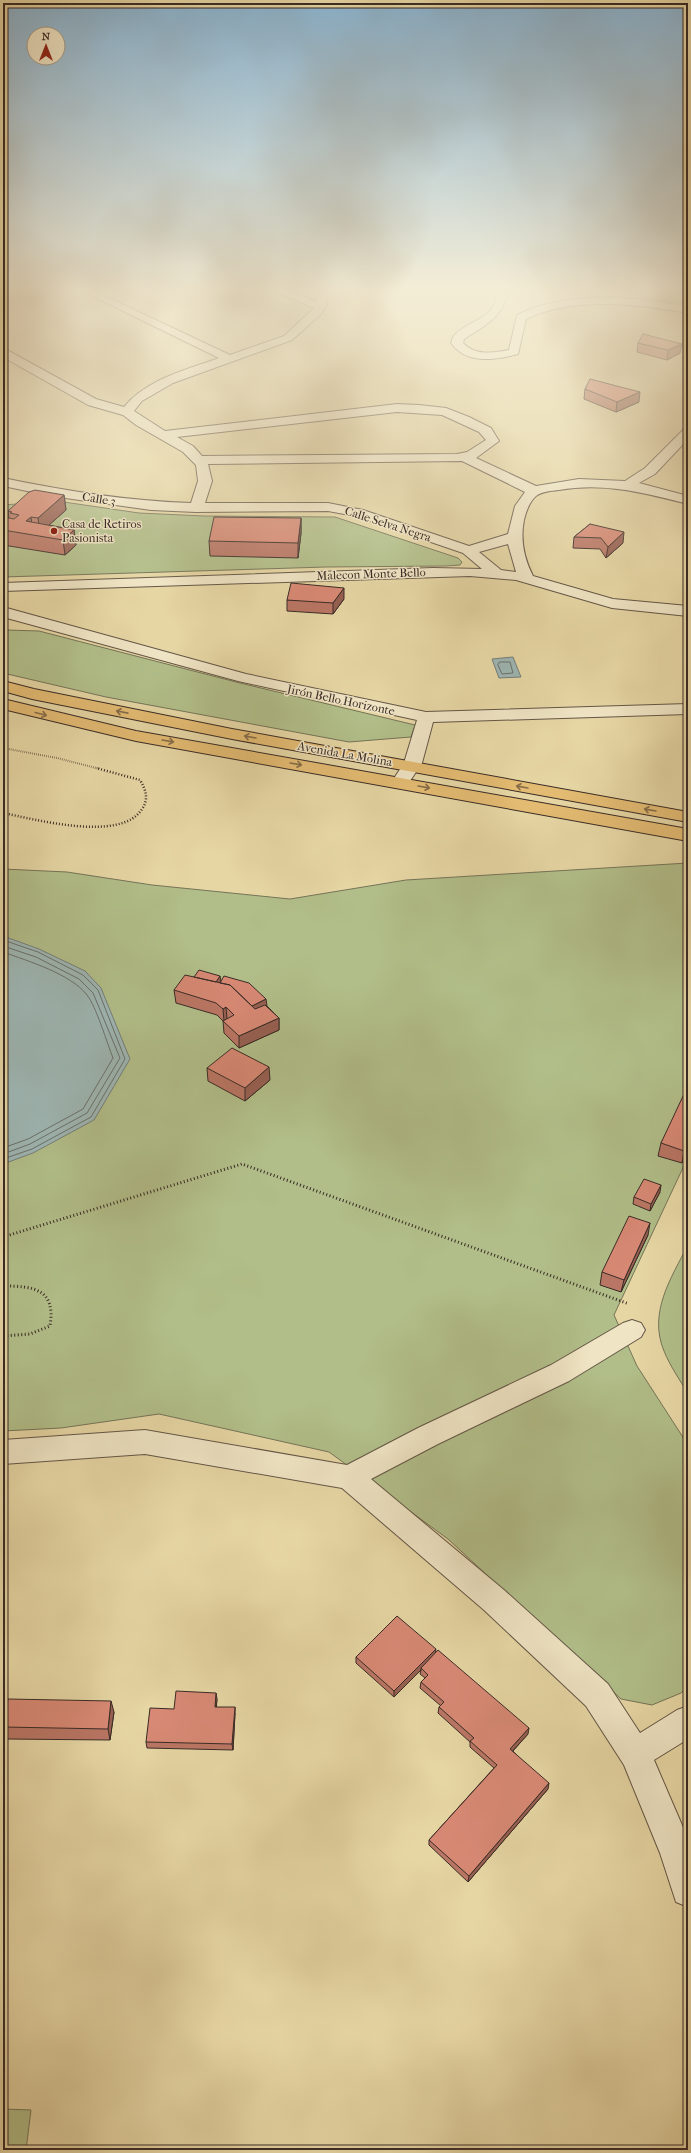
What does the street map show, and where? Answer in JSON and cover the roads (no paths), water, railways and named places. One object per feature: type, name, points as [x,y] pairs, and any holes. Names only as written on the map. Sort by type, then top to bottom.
[{"type":"main road","name":"Avenida La Molina","points":[[3,686],[32,694],[232,734],[688,817]]},
{"type":"main road","name":"Avenida La Molina","points":[[3,704],[136,736],[688,835]]},
{"type":"street","points":[[70,389],[92,402],[127,412],[140,422],[166,435],[188,449],[202,464],[205,481],[196,508]]},
{"type":"street","points":[[127,412],[138,398],[153,389]]},
{"type":"street","points":[[166,435],[397,408],[421,408],[453,413],[486,430],[492,436],[493,441],[490,445],[464,457],[199,460]]},
{"type":"street","points":[[629,484],[650,471],[686,436]]},
{"type":"street","points":[[464,457],[535,491]]},
{"type":"street","name":"Calle 3","points":[[3,482],[105,500],[152,506],[196,508]]},
{"type":"street","points":[[527,579],[516,559],[514,537],[521,504],[535,491],[544,488],[576,484],[629,484],[688,500]]},
{"type":"street","name":"Calle Selva Negra","points":[[196,508],[328,507],[358,512],[468,550],[497,574]]},
{"type":"street","points":[[468,550],[492,545],[514,537]]},
{"type":"street","name":"Malecon Monte Bello","points":[[3,587],[434,572],[497,574],[527,579],[612,604],[688,611]]},
{"type":"street","name":"Malecon Monte Bello","points":[[20,616],[15,608],[19,599],[31,591],[49,586]]},
{"type":"street","name":"Jirón Bello Horizonte","points":[[3,612],[244,678],[426,717],[645,709],[688,709]]},
{"type":"street","points":[[400,783],[412,766],[426,717]]},
{"type":"street","points":[[349,1477],[428,1436],[560,1373],[634,1319]]},
{"type":"street","points":[[3,1452],[145,1442],[349,1477],[494,1600],[597,1695],[635,1754],[677,1853],[688,1890]]},
{"type":"street","points":[[635,1754],[688,1722]]},
{"type":"water","points":[[513,657],[521,677],[499,678],[492,659]]},
{"type":"water","points":[[3,936],[39,949],[85,971],[101,988],[130,1059],[94,1120],[33,1153],[3,1164]]},
{"type":"place","name":"Casa de Retiros Pasionista","points":[[54,531]]}]
